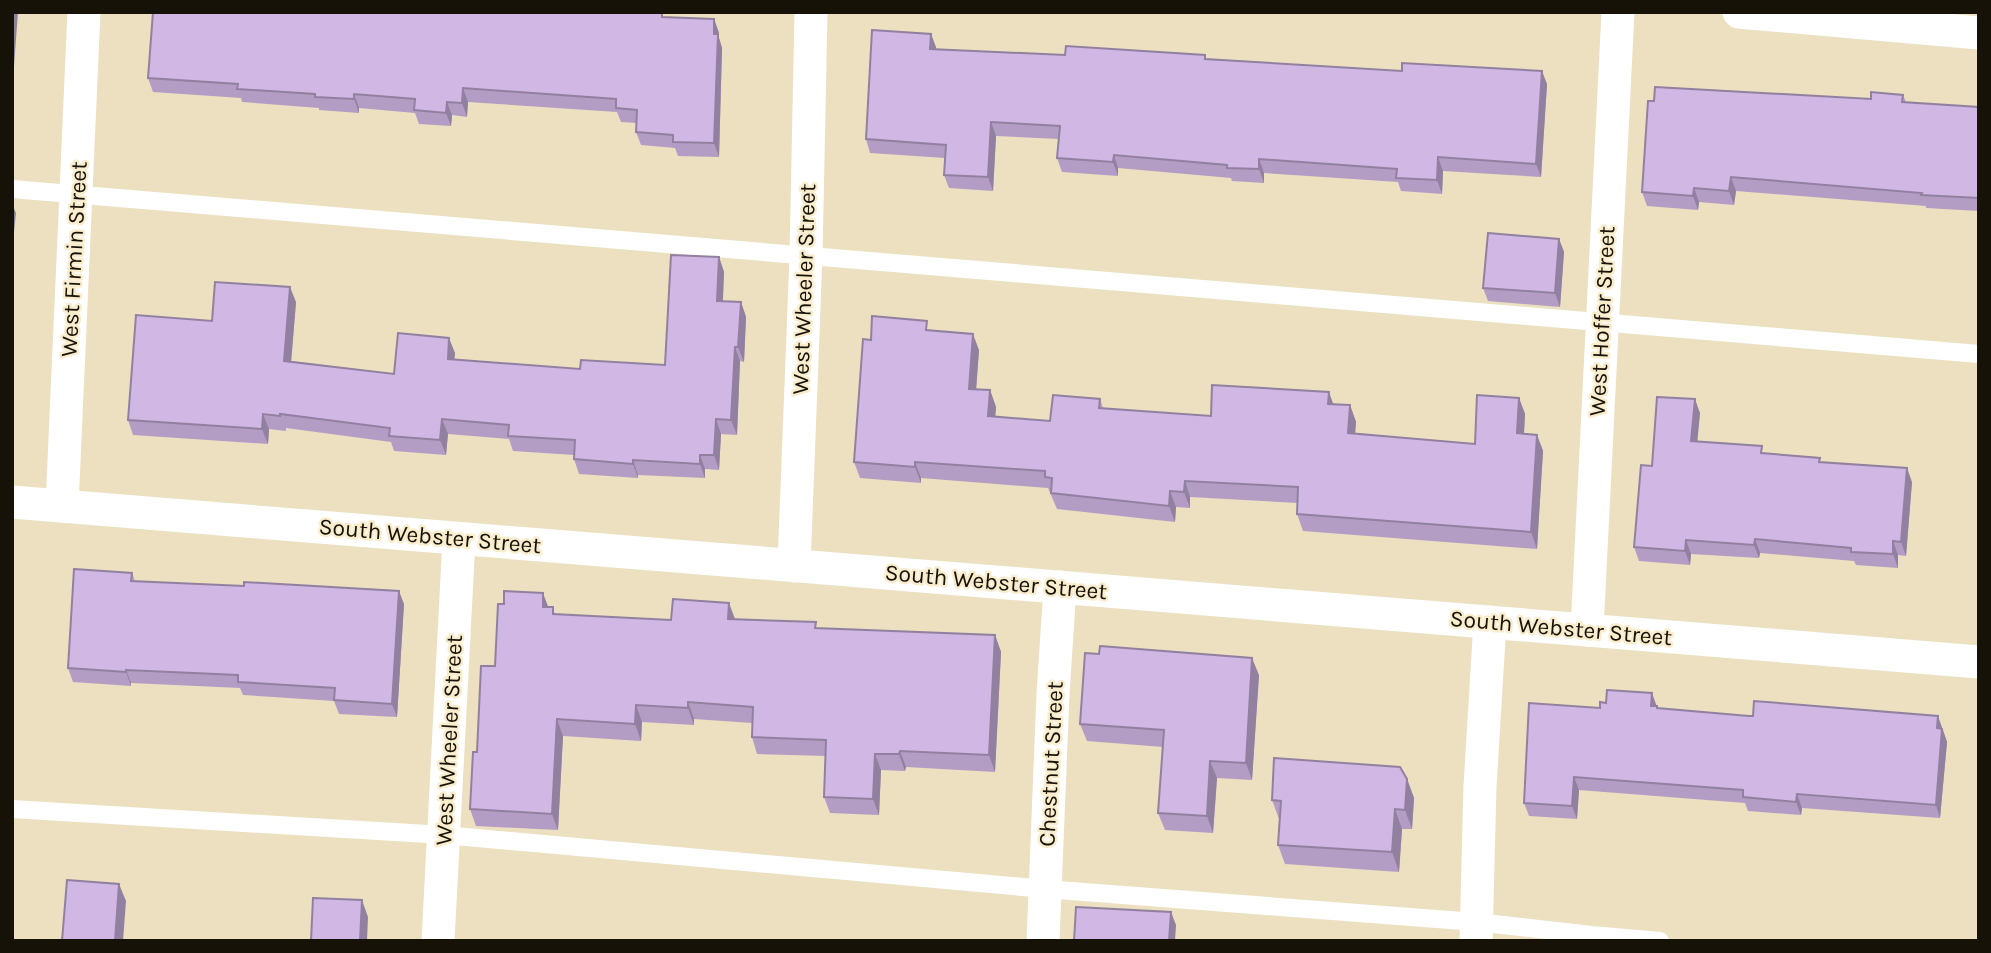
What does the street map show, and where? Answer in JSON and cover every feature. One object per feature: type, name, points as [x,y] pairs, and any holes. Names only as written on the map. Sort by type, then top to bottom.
[{"type":"street","name":"West Firmin Street","points":[[62,506],[84,12]]},
{"type":"street","name":"West Wheeler Street","points":[[794,566],[806,256],[811,12]]},
{"type":"street","name":"West Hoffer Street","points":[[1587,630],[1618,12]]},
{"type":"street","points":[[1739,12],[1979,33]]},
{"type":"street","name":"South Webster Street","points":[[12,502],[1979,662]]},
{"type":"street","name":"West Wheeler Street","points":[[438,941],[459,539]]},
{"type":"street","name":"Chestnut Street","points":[[1043,941],[1052,708],[1060,587]]},
{"type":"street","points":[[1476,932],[1480,786],[1490,622]]},
{"type":"lane","points":[[12,189],[1979,354]]},
{"type":"lane","points":[[12,809],[444,835],[1045,889],[1476,932],[1591,935],[1660,941]]},
{"type":"building","points":[[153,12],[662,12],[662,17],[714,19],[714,34],[718,34],[714,143],[673,142],[673,135],[636,132],[637,110],[616,108],[616,99],[463,88],[462,103],[447,102],[446,113],[414,110],[415,99],[354,94],[354,99],[315,97],[315,94],[237,89],[238,84],[148,78]]},
{"type":"building","points":[[872,30],[931,34],[930,49],[1065,55],[1066,46],[1205,55],[1205,59],[1402,71],[1402,63],[1542,71],[1536,164],[1438,157],[1437,180],[1396,178],[1397,169],[1259,159],[1259,169],[1114,155],[1113,162],[1057,158],[1060,126],[991,122],[988,177],[944,175],[946,145],[866,139]]},
{"type":"building","points":[[1655,87],[1871,99],[1871,92],[1903,95],[1902,102],[1979,107],[1979,198],[1731,177],[1729,191],[1694,188],[1693,196],[1642,192],[1648,101],[1654,101]]},
{"type":"building","points":[[1488,233],[1559,239],[1555,293],[1483,288]]},
{"type":"building","points":[[671,255],[719,257],[717,301],[741,302],[738,347],[735,347],[731,420],[716,419],[714,455],[700,455],[700,464],[633,460],[633,464],[574,459],[575,440],[508,436],[509,425],[442,419],[440,440],[389,436],[390,428],[280,414],[263,414],[262,429],[128,420],[136,315],[212,321],[215,282],[290,287],[284,361],[394,374],[398,333],[449,338],[448,359],[580,369],[581,360],[665,365]]},
{"type":"building","points":[[872,316],[927,321],[926,330],[973,334],[969,389],[990,390],[988,416],[1050,421],[1053,395],[1100,399],[1099,408],[1211,416],[1212,385],[1329,392],[1328,404],[1350,405],[1348,433],[1475,444],[1477,395],[1519,398],[1517,433],[1537,435],[1531,532],[1297,514],[1298,487],[1185,481],[1184,492],[1170,491],[1169,506],[1051,493],[1052,478],[1045,477],[1045,471],[915,462],[915,467],[854,462],[863,339],[871,340]]},
{"type":"building","points":[[1657,397],[1695,399],[1691,441],[1762,446],[1761,453],[1820,458],[1819,462],[1907,468],[1901,542],[1893,541],[1893,554],[1851,552],[1851,548],[1755,539],[1754,545],[1686,540],[1685,551],[1634,547],[1641,465],[1652,466]]},
{"type":"building","points":[[74,569],[132,573],[131,581],[244,586],[244,582],[399,591],[392,704],[334,700],[335,688],[238,682],[238,675],[68,668]]},
{"type":"building","points":[[504,591],[543,593],[543,607],[553,607],[553,614],[671,620],[673,599],[729,603],[728,619],[816,622],[815,628],[995,635],[989,755],[900,751],[899,754],[875,754],[873,799],[824,797],[826,740],[752,737],[753,707],[688,702],[688,708],[636,705],[635,724],[557,719],[552,814],[470,809],[473,752],[477,752],[481,666],[495,666],[498,604],[504,604]]},
{"type":"building","points":[[1100,646],[1252,658],[1246,763],[1210,761],[1207,816],[1158,813],[1164,730],[1080,724],[1085,653],[1099,654]]},
{"type":"building","points":[[1607,690],[1652,693],[1651,706],[1657,708],[1749,716],[1753,716],[1754,701],[1938,716],[1937,728],[1942,729],[1936,805],[1797,794],[1796,802],[1743,797],[1743,790],[1574,777],[1572,806],[1524,803],[1529,703],[1600,708],[1600,702],[1606,703]]},
{"type":"building","points":[[1274,758],[1400,767],[1407,779],[1405,810],[1395,809],[1392,852],[1278,845],[1281,801],[1272,800]]},
{"type":"building","points":[[67,880],[119,884],[115,941],[62,941]]},
{"type":"building","points":[[313,898],[362,900],[360,941],[311,941]]},
{"type":"building","points":[[1076,907],[1171,912],[1169,941],[1074,941]]}]
